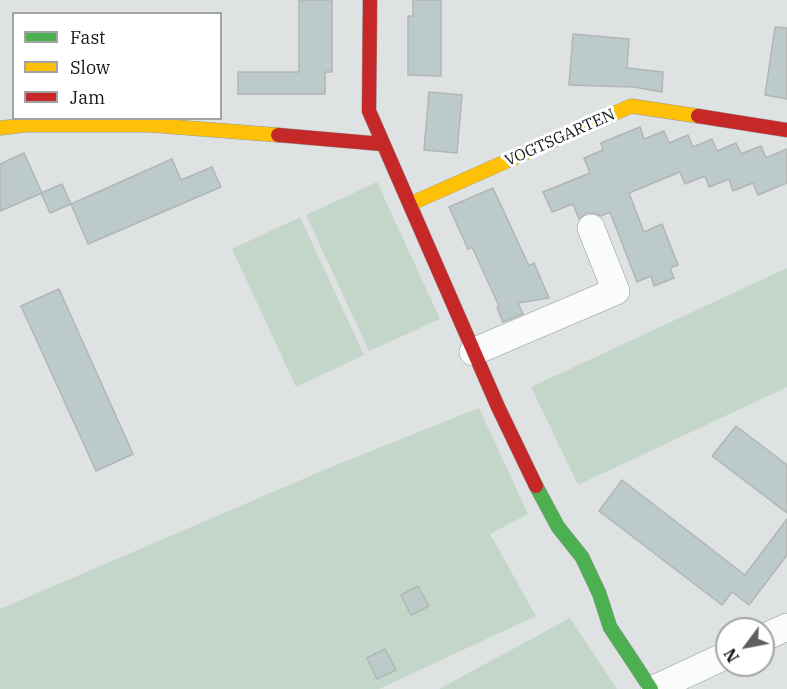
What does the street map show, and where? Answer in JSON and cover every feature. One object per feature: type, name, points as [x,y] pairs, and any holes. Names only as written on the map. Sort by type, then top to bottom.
[{"type":"street","points":[[370,0],[369,111],[498,407],[558,527],[582,557],[599,593],[610,627],[653,689],[715,661]]},
{"type":"street","name":"VOGTSGARTEN","points":[[410,204],[631,106],[787,130]]},
{"type":"street","points":[[0,128],[26,125],[150,125],[382,144]]},
{"type":"street","points":[[473,352],[616,291],[591,228]]},
{"type":"green space","points":[[377,182],[440,319],[369,351],[306,215]]},
{"type":"green space","points":[[300,217],[364,355],[296,387],[232,249]]},
{"type":"green space","points":[[787,268],[787,387],[578,485],[531,387]]},
{"type":"green space","points":[[479,408],[528,514],[490,534],[536,616],[379,689],[0,689],[0,609],[324,470]]},
{"type":"green space","points":[[570,618],[617,689],[439,689]]},
{"type":"building","points":[[299,0],[332,0],[332,72],[325,72],[325,94],[238,94],[238,72],[299,72]]},
{"type":"building","points":[[413,0],[441,0],[441,76],[408,75],[408,16],[413,16]]},
{"type":"building","points":[[775,27],[787,28],[787,99],[765,95]]},
{"type":"building","points":[[573,34],[629,39],[627,68],[663,72],[662,92],[634,87],[569,85]]},
{"type":"building","points":[[429,92],[462,95],[457,153],[424,150]]},
{"type":"building","points":[[640,127],[644,139],[664,131],[669,143],[688,135],[693,147],[712,139],[717,151],[736,143],[741,154],[761,146],[766,158],[787,149],[787,183],[758,195],[753,183],[733,191],[729,179],[709,187],[705,176],[685,184],[680,172],[629,193],[644,232],[662,224],[678,265],[670,268],[674,278],[654,286],[651,276],[637,282],[610,212],[601,216],[586,213],[579,219],[573,204],[552,212],[543,192],[590,173],[584,158],[603,150],[601,143]]},
{"type":"building","points":[[24,153],[42,193],[0,211],[0,164]]},
{"type":"building","points":[[172,159],[181,180],[212,167],[221,187],[88,244],[71,204]]},
{"type":"building","points":[[62,184],[71,204],[50,213],[41,193]]},
{"type":"building","points":[[493,188],[529,266],[534,263],[549,298],[518,303],[523,314],[503,322],[497,308],[499,306],[472,247],[468,249],[449,207]]},
{"type":"building","points":[[59,289],[133,454],[96,471],[21,306]]},
{"type":"building","points":[[736,426],[787,465],[787,513],[712,456]]},
{"type":"building","points":[[622,480],[745,575],[787,519],[787,555],[749,605],[732,592],[722,605],[599,511]]},
{"type":"building","points":[[418,586],[429,606],[411,615],[401,595]]},
{"type":"building","points":[[385,649],[396,670],[377,679],[367,658]]},
{"type":"traffic: fast","points":[[536,486],[558,527],[582,557],[599,593],[610,627],[651,689]]},
{"type":"traffic: slow","points":[[410,204],[631,106],[698,116]]},
{"type":"traffic: slow","points":[[0,128],[25,125],[150,125],[278,135]]},
{"type":"traffic: jam","points":[[370,0],[369,111],[498,407],[536,486]]},
{"type":"traffic: jam","points":[[698,116],[787,130]]},
{"type":"traffic: jam","points":[[278,135],[382,144]]}]
